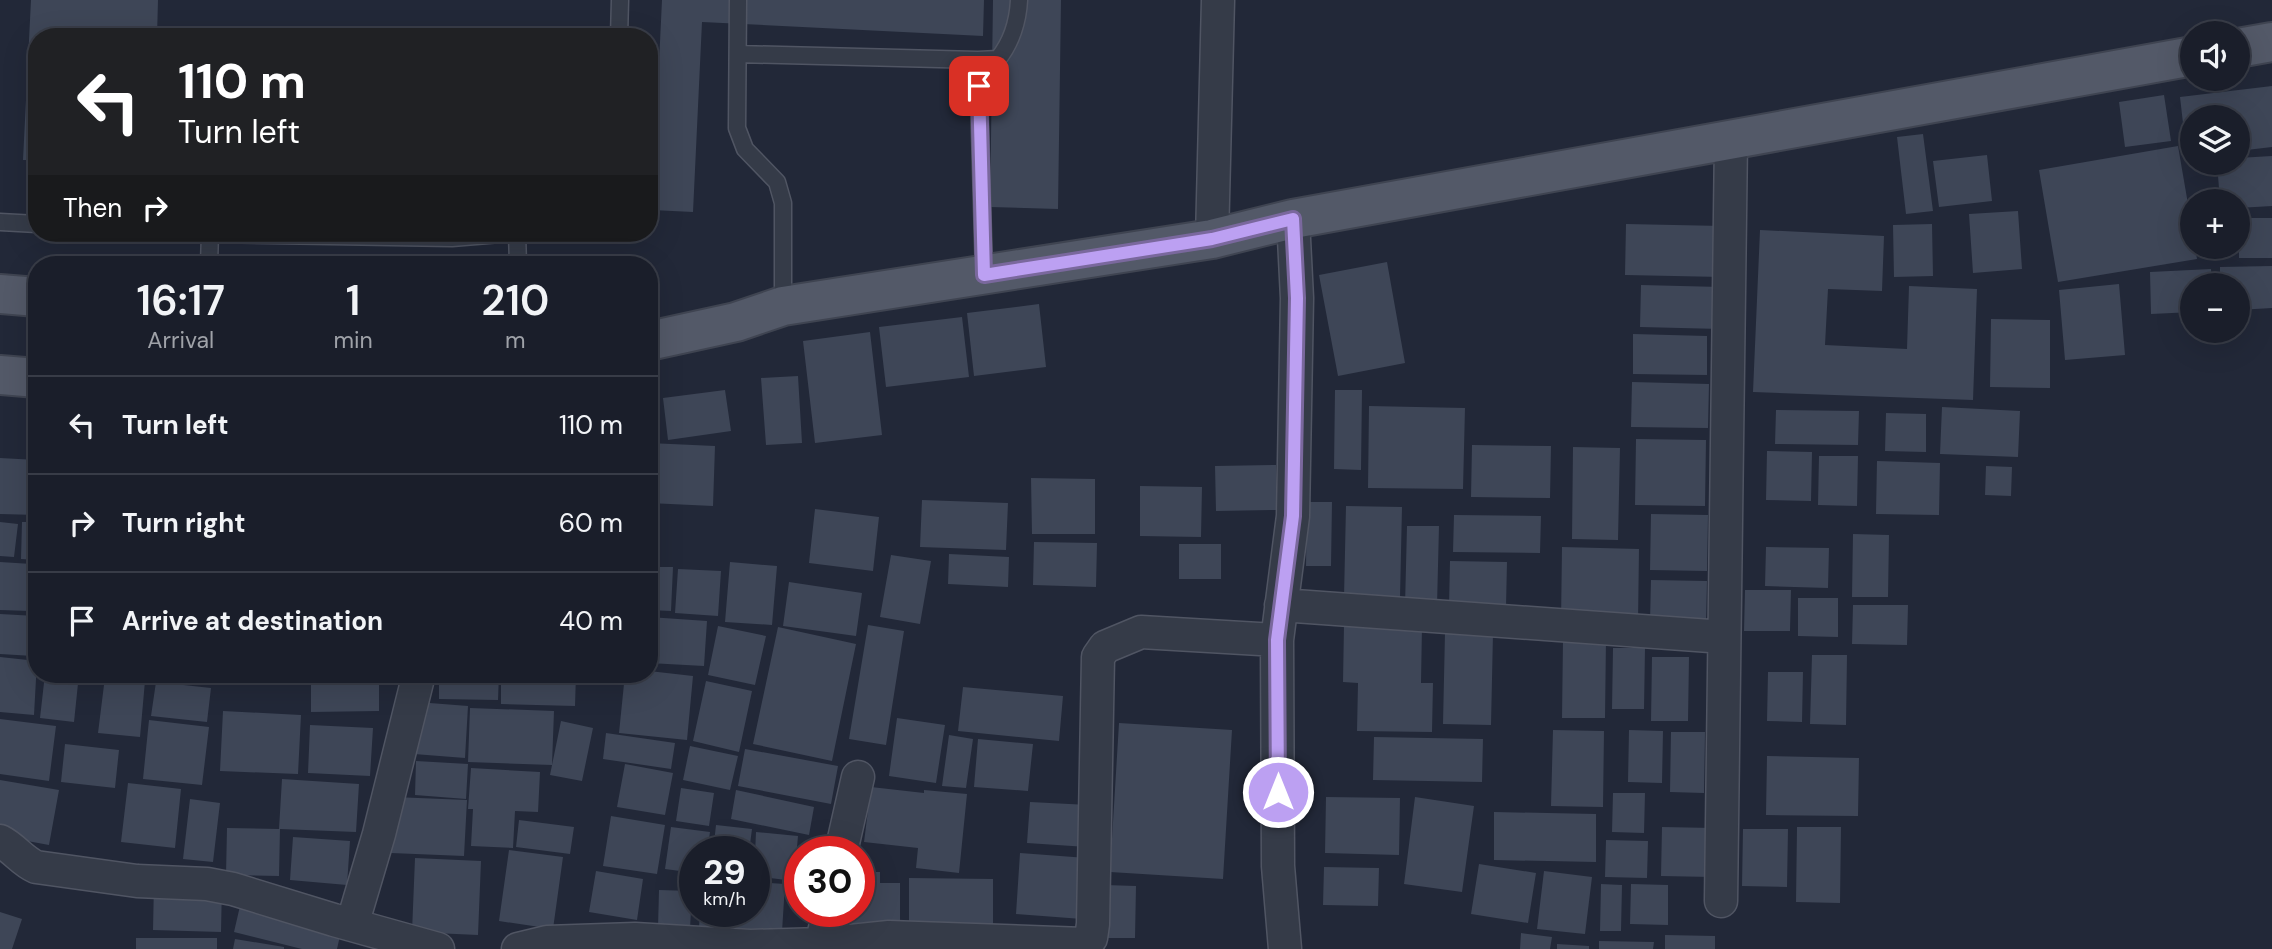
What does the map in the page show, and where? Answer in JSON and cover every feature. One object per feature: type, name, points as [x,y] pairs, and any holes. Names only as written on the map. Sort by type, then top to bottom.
[{"type":"main road","points":[[2250,46],[2272,42]]},
{"type":"main road","points":[[658,339],[736,322],[783,306],[1212,239],[1293,219],[2180,58]]},
{"type":"main road","points":[[0,294],[28,297]]},
{"type":"main road","points":[[0,375],[28,377]]},
{"type":"street","points":[[1212,239],[1218,0]]},
{"type":"street","points":[[1721,901],[1731,138]]},
{"type":"street","points":[[1285,949],[1278,866],[1277,640],[1293,516],[1297,298],[1293,219]]},
{"type":"street","points":[[1281,605],[1724,637]]},
{"type":"street","points":[[518,949],[547,942],[821,947],[889,937],[1084,943],[1091,938],[1093,924],[1098,657],[1105,647],[1141,632],[1277,640]]},
{"type":"street","points":[[352,925],[379,835],[417,683]]},
{"type":"street","points":[[845,836],[858,777]]},
{"type":"street","points":[[0,841],[36,867],[137,881],[207,884],[233,889],[438,949]]},
{"type":"street","points":[[821,947],[826,927]]},
{"type":"lane","points":[[619,28],[620,0]]},
{"type":"lane","points":[[738,0],[737,128],[745,149],[777,182],[783,203],[783,306]]},
{"type":"lane","points":[[738,54],[998,59],[1008,46],[1018,11],[1018,0]]},
{"type":"lane","points":[[978,60],[984,275]]},
{"type":"lane","points":[[0,222],[28,224]]},
{"type":"building","points":[[31,0],[158,0],[157,28],[30,28]]},
{"type":"building","points":[[662,0],[984,0],[983,36],[702,22],[693,212],[658,210],[658,84]]},
{"type":"building","points":[[993,0],[1061,0],[1058,209],[990,207]]},
{"type":"building","points":[[28,60],[28,160],[23,160]]},
{"type":"building","points":[[2272,86],[2272,147],[2250,150],[2250,105],[2181,105],[2180,97],[2250,91],[2250,89]]},
{"type":"building","points":[[2164,95],[2171,141],[2125,147],[2119,102]]},
{"type":"building","points":[[1923,134],[1933,211],[1906,214],[1897,137]]},
{"type":"building","points":[[2178,146],[2180,175],[2183,175],[2185,189],[2180,189],[2180,259],[2197,259],[2058,282],[2039,170]]},
{"type":"building","points":[[1987,155],[1992,201],[1939,207],[1933,161]]},
{"type":"building","points":[[2272,156],[2272,206],[2250,207],[2250,189],[2219,189],[2218,175],[2250,175],[2250,157]]},
{"type":"building","points":[[2018,211],[2022,269],[1973,273],[1969,214]]},
{"type":"building","points":[[2250,218],[2272,218],[2272,258],[2250,258]]},
{"type":"building","points":[[1626,224],[1723,226],[1722,277],[1625,275]]},
{"type":"building","points":[[1932,224],[1933,276],[1894,277],[1893,225]]},
{"type":"building","points":[[1760,230],[1884,236],[1882,291],[1828,289],[1825,345],[1907,349],[1909,286],[1977,289],[1973,400],[1753,392]]},
{"type":"building","points":[[1387,262],[1405,363],[1338,376],[1319,275]]},
{"type":"building","points":[[2272,266],[2272,308],[2250,309],[2250,273],[2220,273],[2220,267]]},
{"type":"building","points":[[2211,269],[2211,273],[2180,273],[2180,313],[2151,314],[2150,272]]},
{"type":"building","points":[[2119,284],[2125,355],[2065,360],[2059,290]]},
{"type":"building","points":[[1641,285],[1721,287],[1721,329],[1640,327]]},
{"type":"building","points":[[1039,304],[1046,367],[974,376],[967,313]]},
{"type":"building","points":[[962,317],[969,377],[886,387],[879,327]]},
{"type":"building","points":[[1991,319],[2050,320],[2050,388],[1990,387]]},
{"type":"building","points":[[870,332],[882,435],[815,443],[803,341]]},
{"type":"building","points":[[1633,334],[1707,336],[1707,375],[1633,374]]},
{"type":"building","points":[[798,376],[802,443],[766,445],[761,378]]},
{"type":"building","points":[[1632,382],[1709,384],[1708,428],[1631,427]]},
{"type":"building","points":[[725,390],[731,431],[668,440],[663,398]]},
{"type":"building","points":[[1335,390],[1362,390],[1361,470],[1334,469]]},
{"type":"building","points":[[1369,406],[1465,408],[1463,489],[1368,488]]},
{"type":"building","points":[[1942,407],[2020,411],[2018,457],[1940,454]]},
{"type":"building","points":[[1776,410],[1859,411],[1858,445],[1775,444]]},
{"type":"building","points":[[1886,413],[1926,414],[1926,452],[1885,451]]},
{"type":"building","points":[[1636,439],[1706,440],[1705,506],[1635,505]]},
{"type":"building","points":[[658,443],[715,446],[713,506],[658,503]]},
{"type":"building","points":[[1472,445],[1551,446],[1550,498],[1471,497]]},
{"type":"building","points":[[1573,447],[1620,448],[1618,540],[1572,539]]},
{"type":"building","points":[[1767,451],[1812,452],[1811,501],[1766,500]]},
{"type":"building","points":[[1819,456],[1858,456],[1857,506],[1818,505]]},
{"type":"building","points":[[0,458],[28,460],[28,515],[0,514]]},
{"type":"building","points":[[1877,461],[1940,463],[1939,515],[1876,514]]},
{"type":"building","points":[[1276,465],[1277,510],[1216,511],[1215,466]]},
{"type":"building","points":[[1986,466],[2012,467],[2011,496],[1985,495]]},
{"type":"building","points":[[1031,478],[1095,479],[1095,534],[1032,534]]},
{"type":"building","points":[[1140,486],[1202,487],[1201,537],[1140,536]]},
{"type":"building","points":[[922,500],[1008,503],[1006,550],[920,547]]},
{"type":"building","points":[[1307,502],[1332,502],[1331,566],[1306,566]]},
{"type":"building","points":[[1346,506],[1402,507],[1400,598],[1344,597]]},
{"type":"building","points":[[815,509],[879,517],[873,571],[809,563]]},
{"type":"building","points":[[1651,514],[1708,515],[1707,571],[1650,570]]},
{"type":"building","points":[[1454,515],[1541,516],[1540,553],[1453,552]]},
{"type":"building","points":[[0,522],[18,524],[14,557],[0,556]]},
{"type":"building","points":[[22,522],[28,522],[28,559],[21,559]]},
{"type":"building","points":[[1407,526],[1439,526],[1437,606],[1405,606]]},
{"type":"building","points":[[1853,534],[1889,535],[1888,597],[1852,597]]},
{"type":"building","points":[[1034,542],[1097,543],[1096,587],[1033,585]]},
{"type":"building","points":[[1179,544],[1221,544],[1221,579],[1179,579]]},
{"type":"building","points":[[1562,547],[1639,549],[1638,623],[1561,622]]},
{"type":"building","points":[[1766,547],[1829,548],[1828,588],[1765,586]]},
{"type":"building","points":[[949,554],[1009,557],[1008,587],[948,584]]},
{"type":"building","points":[[891,555],[931,561],[920,624],[880,617]]},
{"type":"building","points":[[1450,561],[1507,562],[1506,607],[1449,606]]},
{"type":"building","points":[[0,562],[28,564],[28,611],[0,610]]},
{"type":"building","points":[[730,562],[777,566],[772,625],[725,622]]},
{"type":"building","points":[[658,567],[673,567],[671,611],[658,610]]},
{"type":"building","points":[[678,569],[721,571],[718,616],[675,613]]},
{"type":"building","points":[[1651,580],[1707,581],[1706,623],[1650,622]]},
{"type":"building","points":[[789,582],[862,593],[856,636],[783,626]]},
{"type":"building","points":[[1745,590],[1791,590],[1790,631],[1744,631]]},
{"type":"building","points":[[1798,598],[1838,598],[1838,637],[1798,636]]},
{"type":"building","points":[[1853,605],[1908,605],[1907,645],[1852,644]]},
{"type":"building","points":[[0,614],[28,616],[28,656],[0,654]]},
{"type":"building","points":[[658,618],[707,621],[704,666],[658,663]]},
{"type":"building","points":[[868,625],[904,631],[886,745],[849,739]]},
{"type":"building","points":[[1344,625],[1422,626],[1421,683],[1433,683],[1432,732],[1357,731],[1358,683],[1343,682]]},
{"type":"building","points":[[718,626],[766,636],[755,685],[708,675]]},
{"type":"building","points":[[778,627],[856,644],[832,761],[753,744]]},
{"type":"building","points":[[1445,632],[1493,633],[1491,725],[1443,724]]},
{"type":"building","points":[[1563,639],[1606,639],[1605,718],[1562,718]]},
{"type":"building","points":[[1613,648],[1645,648],[1644,709],[1612,709]]},
{"type":"building","points":[[1812,655],[1847,655],[1846,725],[1810,724]]},
{"type":"building","points":[[0,657],[28,660],[28,683],[36,683],[34,715],[0,712]]},
{"type":"building","points":[[1652,657],[1689,657],[1688,721],[1651,721]]},
{"type":"building","points":[[658,672],[693,676],[687,740],[619,733],[624,683],[658,683]]},
{"type":"building","points":[[1768,672],[1803,672],[1802,722],[1767,721]]},
{"type":"building","points":[[706,681],[752,691],[739,752],[693,741]]},
{"type":"building","points":[[44,683],[78,683],[74,722],[40,718]]},
{"type":"building","points":[[104,683],[145,683],[140,737],[98,733]]},
{"type":"building","points":[[156,683],[211,688],[207,722],[151,716]]},
{"type":"building","points":[[311,683],[379,683],[379,711],[311,712]]},
{"type":"building","points":[[439,683],[499,683],[498,700],[439,699]]},
{"type":"building","points":[[501,683],[576,683],[575,706],[501,704]]},
{"type":"building","points":[[963,687],[1063,696],[1059,741],[958,731]]},
{"type":"building","points":[[417,702],[468,706],[465,758],[414,754]]},
{"type":"building","points":[[470,708],[554,711],[552,765],[468,762]]},
{"type":"building","points":[[223,711],[301,715],[298,774],[220,771]]},
{"type":"building","points":[[897,718],[945,725],[936,783],[889,776]]},
{"type":"building","points":[[0,719],[56,726],[49,781],[0,774]]},
{"type":"building","points":[[149,720],[209,727],[202,785],[143,779]]},
{"type":"building","points":[[561,721],[593,728],[582,781],[550,775]]},
{"type":"building","points":[[1119,723],[1232,730],[1223,879],[1110,872]]},
{"type":"building","points":[[310,725],[373,728],[370,776],[308,773]]},
{"type":"building","points":[[1553,730],[1604,731],[1603,807],[1551,806]]},
{"type":"building","points":[[1629,730],[1663,731],[1662,783],[1628,782]]},
{"type":"building","points":[[1671,732],[1705,732],[1704,793],[1670,792]]},
{"type":"building","points":[[606,733],[675,743],[671,769],[603,759]]},
{"type":"building","points":[[949,735],[973,739],[966,788],[942,786]]},
{"type":"building","points":[[1374,737],[1483,739],[1482,782],[1373,780]]},
{"type":"building","points":[[978,739],[1033,744],[1028,791],[974,787]]},
{"type":"building","points":[[65,744],[119,750],[115,788],[61,782]]},
{"type":"building","points":[[690,746],[738,756],[730,790],[683,780]]},
{"type":"building","points":[[745,749],[838,766],[831,804],[738,786]]},
{"type":"building","points":[[1767,756],[1859,758],[1858,816],[1766,815]]},
{"type":"building","points":[[416,761],[468,764],[466,799],[415,795]]},
{"type":"building","points":[[625,764],[673,773],[665,815],[617,807]]},
{"type":"building","points":[[471,768],[540,772],[538,812],[515,811],[513,848],[471,846],[473,809],[468,809]]},
{"type":"building","points":[[282,779],[359,784],[356,832],[280,829],[279,876],[226,875],[227,828],[279,829]]},
{"type":"building","points":[[0,780],[59,790],[49,845],[0,836]]},
{"type":"building","points":[[128,783],[181,789],[175,848],[121,842]]},
{"type":"building","points":[[871,787],[924,793],[924,790],[967,794],[959,873],[916,868],[918,848],[875,843],[875,836],[865,836]]},
{"type":"building","points":[[681,788],[714,793],[709,826],[676,821]]},
{"type":"building","points":[[736,790],[814,807],[809,835],[731,819]]},
{"type":"building","points":[[1613,793],[1645,793],[1644,833],[1612,832]]},
{"type":"building","points":[[394,797],[467,800],[464,856],[391,853]]},
{"type":"building","points":[[1326,797],[1400,798],[1399,855],[1325,853]]},
{"type":"building","points":[[1415,797],[1474,806],[1462,892],[1404,884]]},
{"type":"building","points":[[190,799],[220,803],[213,862],[183,859]]},
{"type":"building","points":[[1030,802],[1089,805],[1087,847],[1027,843]]},
{"type":"building","points":[[1494,812],[1596,814],[1596,862],[1494,860]]},
{"type":"building","points":[[611,816],[665,825],[657,874],[603,866]]},
{"type":"building","points":[[519,820],[574,827],[570,854],[516,847]]},
{"type":"building","points":[[716,825],[752,829],[751,836],[715,836]]},
{"type":"building","points":[[671,827],[710,832],[709,836],[679,836],[679,871],[665,869]]},
{"type":"building","points":[[1662,827],[1713,828],[1712,877],[1661,876]]},
{"type":"building","points":[[1797,827],[1841,827],[1840,903],[1796,902]]},
{"type":"building","points":[[1743,829],[1788,829],[1787,887],[1742,886]]},
{"type":"building","points":[[756,832],[798,836],[784,836],[784,880],[770,878],[770,836],[756,836]]},
{"type":"building","points":[[293,837],[350,841],[347,885],[290,880]]},
{"type":"building","points":[[1606,840],[1648,841],[1647,878],[1605,877]]},
{"type":"building","points":[[509,850],[563,857],[553,929],[499,921]]},
{"type":"building","points":[[1020,853],[1087,858],[1082,919],[1016,914]]},
{"type":"building","points":[[415,858],[481,861],[478,935],[412,932]]},
{"type":"building","points":[[1479,864],[1536,873],[1528,923],[1471,914]]},
{"type":"building","points":[[1324,867],[1379,868],[1378,906],[1323,905]]},
{"type":"building","points":[[596,871],[643,879],[637,920],[589,912]]},
{"type":"building","points":[[1544,871],[1592,877],[1585,934],[1537,929]]},
{"type":"building","points":[[875,872],[880,872],[880,883],[900,883],[900,922],[841,937],[841,927],[875,927]]},
{"type":"building","points":[[909,878],[993,879],[993,931],[909,930]]},
{"type":"building","points":[[154,882],[222,884],[221,932],[153,930]]},
{"type":"building","points":[[770,883],[784,884],[782,932],[699,927],[770,927]]},
{"type":"building","points":[[1601,884],[1622,885],[1621,931],[1600,931]]},
{"type":"building","points":[[1631,884],[1668,885],[1668,925],[1630,924]]},
{"type":"building","points":[[1105,885],[1136,886],[1135,938],[1104,938]]},
{"type":"building","points":[[659,890],[679,891],[679,927],[690,929],[658,928]]},
{"type":"building","points":[[243,893],[344,918],[337,949],[302,949],[234,932]]},
{"type":"building","points":[[0,912],[22,919],[12,949],[0,949]]},
{"type":"building","points":[[1521,933],[1552,937],[1550,949],[1520,949]]},
{"type":"building","points":[[1665,935],[1715,936],[1715,949],[1665,949]]},
{"type":"building","points":[[136,938],[217,938],[217,949],[136,949]]},
{"type":"building","points":[[235,939],[284,947],[284,949],[233,949]]},
{"type":"building","points":[[1599,941],[1654,942],[1653,949],[1599,949]]},
{"type":"building","points":[[1557,944],[1589,946],[1589,949],[1557,949]]},
{"type":"route","points":[[979,86],[984,275],[1212,239],[1293,219],[1297,298],[1293,516],[1277,640],[1278,792]]}]
